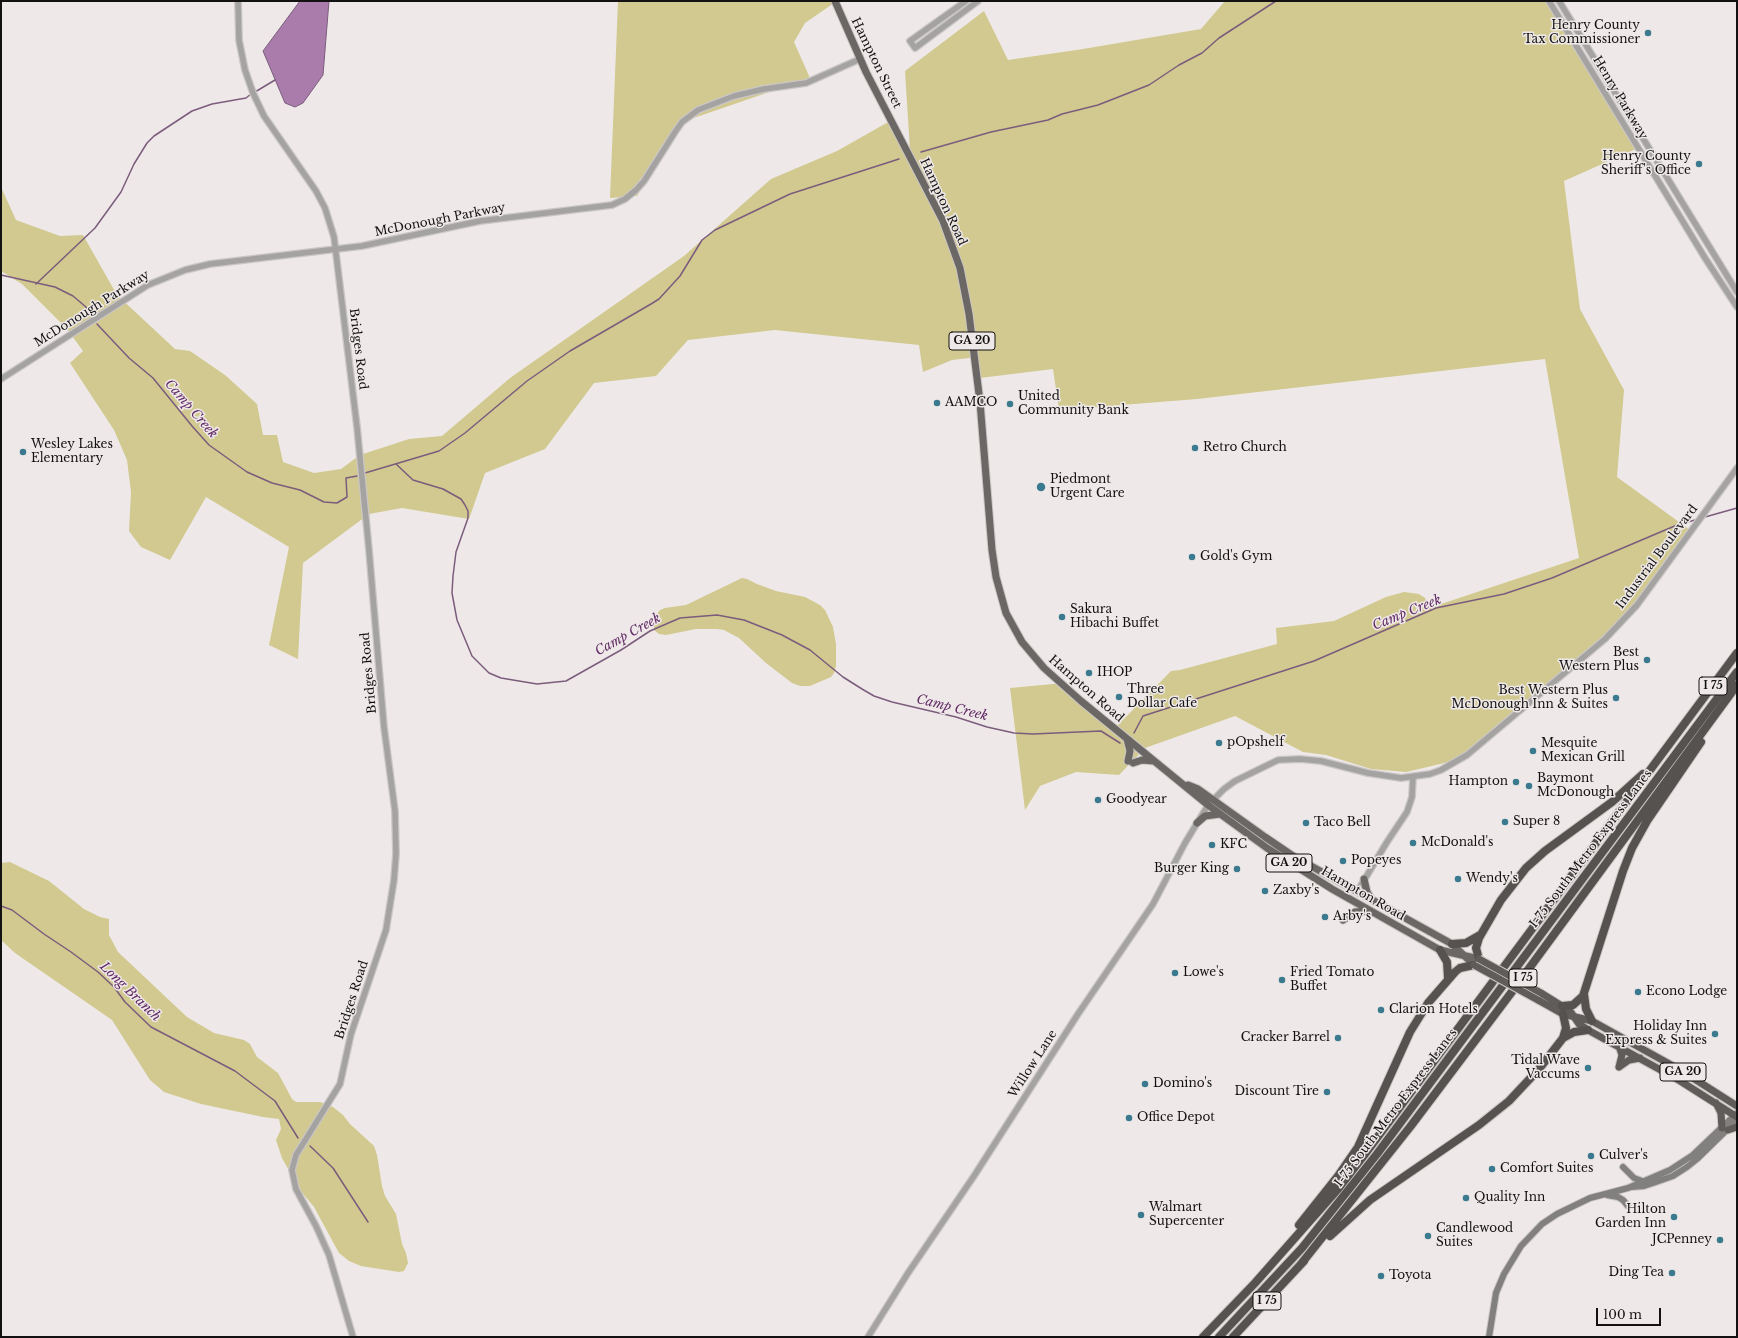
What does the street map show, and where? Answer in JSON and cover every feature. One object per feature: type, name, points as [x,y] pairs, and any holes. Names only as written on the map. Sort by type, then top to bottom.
[{"type":"highway","name":"I 75","points":[[1203,1337],[1255,1283],[1338,1189],[1737,653]]},
{"type":"highway","name":"I-75 South Metro Express Lanes","points":[[1219,1337],[1302,1248],[1377,1154],[1737,672]]},
{"type":"highway","name":"I 75","points":[[1233,1337],[1301,1264],[1410,1128],[1497,1013],[1737,685]]},
{"type":"highway","points":[[1301,1264],[1361,1207],[1480,1125],[1496,1112],[1527,1084],[1563,1038],[1566,1028],[1562,1010],[1576,1003],[1584,993],[1623,871],[1632,848],[1647,821],[1693,754],[1737,685]]},
{"type":"highway","points":[[1255,1283],[1349,1161],[1358,1147],[1410,1032],[1428,1003],[1448,978],[1460,968],[1476,962],[1476,948],[1481,935],[1510,887],[1544,851],[1612,802],[1643,773],[1654,765]]},
{"type":"highway","points":[[1452,944],[1466,943],[1481,935]]},
{"type":"highway","points":[[1440,950],[1447,962],[1448,978]]},
{"type":"highway","name":"Hampton Road","points":[[1476,962],[1575,1017],[1592,1021],[1682,1071],[1737,1106]]},
{"type":"highway","points":[[1584,993],[1586,1009],[1592,1021]]},
{"type":"highway","name":"GA 20","points":[[1575,1017],[1580,1024],[1588,1030],[1640,1058],[1736,1116]]},
{"type":"highway","points":[[1563,1038],[1574,1032],[1588,1030]]},
{"type":"highway","points":[[1619,1046],[1622,1055],[1619,1067],[1629,1060],[1640,1058]]},
{"type":"highway","points":[[1715,1102],[1721,1113],[1725,1129],[1737,1127]]},
{"type":"main road","name":"Hampton Street","points":[[835,1],[860,59],[898,133]]},
{"type":"main road","name":"Hampton Road","points":[[898,133],[945,227],[958,261],[966,297],[982,415],[992,550],[996,577],[1001,598],[1017,633],[1044,668],[1081,701],[1182,783],[1288,853],[1452,944],[1462,954],[1476,962]]},
{"type":"main road","points":[[1127,739],[1130,751],[1130,762],[1142,760],[1154,761]]},
{"type":"main road","name":"Hampton Road","points":[[1182,783],[1198,789],[1220,814],[1286,861],[1440,950],[1448,953],[1462,954]]},
{"type":"main road","points":[[1197,824],[1205,816],[1220,814]]},
{"type":"main road","points":[[1364,879],[1367,892],[1372,900]]},
{"type":"main road","points":[[1344,920],[1360,911],[1372,912]]},
{"type":"main road","points":[[1489,1337],[1496,1293],[1511,1262],[1530,1235],[1547,1220],[1590,1198],[1628,1188],[1644,1186],[1673,1176],[1697,1159],[1736,1116]]},
{"type":"main road","points":[[1628,1188],[1670,1170],[1684,1162],[1725,1129]]},
{"type":"main road","points":[[1623,1167],[1634,1178],[1642,1181]]},
{"type":"main road","points":[[1603,1195],[1618,1197],[1628,1206]]},
{"type":"street","name":"Bridges Road","points":[[238,1],[239,40],[245,70],[253,93],[264,116],[316,191],[325,208],[330,223],[335,249],[357,427],[370,550],[384,727],[395,811],[396,854],[394,880],[386,930],[351,1034],[340,1084],[296,1155],[292,1165],[292,1175],[296,1189],[316,1226],[329,1255],[353,1337]]},
{"type":"street","points":[[966,1],[910,41],[915,48],[978,1]]},
{"type":"street","name":"Henry Parkway","points":[[1548,1],[1705,258],[1737,307]]},
{"type":"street","name":"Henry Parkway","points":[[1559,1],[1731,285],[1737,292]]},
{"type":"street","name":"McDonough Parkway","points":[[1,379],[148,285],[177,273],[210,264],[362,246],[480,221],[612,205],[625,199],[636,190],[644,181],[682,122],[698,110],[734,96],[764,88],[806,83],[860,59]]},
{"type":"street","name":"Industrial Boulevard","points":[[1211,802],[1234,781],[1278,760],[1300,759],[1320,761],[1387,777],[1413,777],[1441,770],[1467,755],[1605,639],[1638,605],[1737,468]]},
{"type":"street","points":[[1357,892],[1407,812],[1412,797],[1413,777]]},
{"type":"street","name":"Willow Lane","points":[[868,1337],[1078,1014],[1153,904],[1197,824],[1211,802]]},
{"type":"shaded area","points":[[300,1],[329,1],[323,75],[303,103],[295,107],[285,103],[263,51]]},
{"type":"shaded area","points":[[618,1],[833,1],[834,3],[805,23],[794,42],[810,78],[682,122],[637,196],[610,198]]},
{"type":"shaded area","points":[[1225,1],[1550,1],[1638,148],[1564,181],[1580,309],[1624,390],[1617,477],[1690,530],[1636,605],[1487,740],[1453,761],[1406,772],[1371,769],[1326,755],[1303,752],[1235,716],[1145,748],[1119,775],[1076,772],[1040,786],[1025,810],[1010,688],[1064,683],[1117,726],[1171,671],[1180,670],[1277,644],[1276,628],[1334,621],[1386,597],[1404,592],[1419,594],[1425,598],[1429,608],[1579,558],[1545,359],[1197,399],[1059,410],[1053,369],[980,378],[977,357],[952,360],[923,372],[919,345],[775,330],[688,340],[656,376],[594,383],[545,449],[485,473],[469,519],[402,508],[369,514],[303,563],[298,659],[269,645],[289,547],[206,497],[170,560],[141,547],[129,531],[131,492],[127,460],[114,430],[70,363],[83,351],[67,329],[22,284],[1,271],[1,187],[16,220],[60,236],[83,235],[117,295],[175,349],[190,351],[225,375],[257,404],[263,435],[277,435],[283,462],[314,473],[341,469],[360,455],[409,439],[442,436],[510,378],[684,256],[771,179],[837,151],[890,121],[910,151],[905,71],[984,11],[1008,60],[1201,29]]},
{"type":"shaded area","points":[[742,578],[776,591],[805,597],[820,605],[825,610],[833,627],[836,644],[836,666],[831,677],[810,686],[800,686],[792,683],[766,663],[739,638],[724,630],[696,629],[666,635],[659,634],[654,630],[654,621],[660,610],[686,605]]},
{"type":"shaded area","points":[[10,862],[49,881],[84,909],[100,917],[109,919],[109,935],[118,952],[187,1017],[214,1033],[244,1040],[250,1044],[257,1057],[278,1073],[292,1099],[296,1102],[320,1102],[333,1107],[374,1146],[382,1186],[385,1196],[396,1214],[402,1244],[406,1253],[408,1263],[404,1271],[399,1272],[361,1266],[349,1261],[339,1253],[314,1207],[300,1190],[282,1158],[276,1140],[281,1129],[279,1119],[201,1104],[164,1092],[150,1080],[112,1020],[15,953],[1,940],[1,863]]},
{"type":"waterway","points":[[921,152],[991,132],[1048,120],[1062,114],[1098,105],[1149,85],[1179,65],[1202,53],[1219,38],[1276,1]]},
{"type":"waterway","points":[[255,92],[275,80]]},
{"type":"waterway","points":[[36,284],[95,228],[121,192],[134,164],[147,143],[154,136],[192,111],[212,104],[246,98],[251,94]]},
{"type":"waterway","points":[[365,473],[439,451],[465,433],[527,381],[570,351],[659,299],[680,276],[702,240],[715,230],[790,194],[899,159]]},
{"type":"waterway","name":"Camp Creek","points":[[1,275],[55,287],[73,296],[86,307],[91,315]]},
{"type":"waterway","name":"Camp Creek","points":[[97,324],[129,358],[153,378],[209,445],[247,472],[272,483],[300,490],[324,502],[337,503],[347,497],[346,478],[357,476]]},
{"type":"waterway","name":"Camp Creek","points":[[396,464],[413,480],[443,489],[461,499],[468,511],[468,518],[456,552],[453,576],[452,593],[457,620],[472,656],[489,673],[501,678],[537,684],[566,681],[621,650],[650,631],[680,618],[717,615],[744,620],[782,635],[810,650],[843,677],[862,689],[874,696],[892,702],[956,717],[987,727],[1014,733],[1033,734],[1101,731],[1120,743]]},
{"type":"waterway","name":"Camp Creek","points":[[1705,517],[1737,508]]},
{"type":"waterway","name":"Camp Creek","points":[[1134,733],[1143,716],[1314,661],[1436,608],[1504,594],[1552,578],[1677,525],[1695,520]]},
{"type":"waterway","name":"Long Branch","points":[[1,906],[12,910],[98,972],[114,987],[125,1002],[151,1027],[235,1071],[275,1101],[298,1138]]},
{"type":"waterway","name":"Long Branch","points":[[310,1146],[333,1168],[368,1222]]},
{"type":"place","name":"Henry County Tax Commissioner","points":[[1648,33]]},
{"type":"place","name":"Henry County Sheriff's Office","points":[[1699,164]]},
{"type":"place","name":"AAMCO","points":[[937,403]]},
{"type":"place","name":"United Community Bank","points":[[1010,404]]},
{"type":"place","name":"Retro Church","points":[[1195,448]]},
{"type":"place","name":"Wesley Lakes Elementary","points":[[23,452]]},
{"type":"place","name":"Piedmont Urgent Care","points":[[1041,487]]},
{"type":"place","name":"Gold's Gym","points":[[1192,557]]},
{"type":"place","name":"Sakura Hibachi Buffet","points":[[1062,617]]},
{"type":"place","name":"Best Western Plus","points":[[1647,660]]},
{"type":"place","name":"IHOP","points":[[1089,673]]},
{"type":"place","name":"Three Dollar Cafe","points":[[1119,697]]},
{"type":"place","name":"Best Western Plus McDonough Inn & Suites","points":[[1616,698]]},
{"type":"place","name":"pOpshelf","points":[[1219,743]]},
{"type":"place","name":"Mesquite Mexican Grill","points":[[1533,751]]},
{"type":"place","name":"Hampton","points":[[1516,782]]},
{"type":"place","name":"Baymont McDonough","points":[[1529,786]]},
{"type":"place","name":"Goodyear","points":[[1098,800]]},
{"type":"place","name":"Super 8","points":[[1505,822]]},
{"type":"place","name":"Taco Bell","points":[[1306,823]]},
{"type":"place","name":"McDonald's","points":[[1413,843]]},
{"type":"place","name":"KFC","points":[[1212,845]]},
{"type":"place","name":"Popeyes","points":[[1343,861]]},
{"type":"place","name":"Burger King","points":[[1237,869]]},
{"type":"place","name":"Wendy's","points":[[1458,879]]},
{"type":"place","name":"Zaxby's","points":[[1265,891]]},
{"type":"place","name":"Arby's","points":[[1325,917]]},
{"type":"place","name":"Lowe's","points":[[1175,973]]},
{"type":"place","name":"Fried Tomato Buffet","points":[[1282,980]]},
{"type":"place","name":"Econo Lodge","points":[[1638,992]]},
{"type":"place","name":"Clarion Hotels","points":[[1381,1010]]},
{"type":"place","name":"Holiday Inn Express & Suites","points":[[1715,1034]]},
{"type":"place","name":"Cracker Barrel","points":[[1338,1038]]},
{"type":"place","name":"Tidal Wave Vaccums","points":[[1588,1068]]},
{"type":"place","name":"Domino's","points":[[1145,1084]]},
{"type":"place","name":"Discount Tire","points":[[1327,1092]]},
{"type":"place","name":"Office Depot","points":[[1129,1118]]},
{"type":"place","name":"Culver's","points":[[1591,1156]]},
{"type":"place","name":"Comfort Suites","points":[[1492,1169]]},
{"type":"place","name":"Quality Inn","points":[[1466,1198]]},
{"type":"place","name":"Walmart Supercenter","points":[[1141,1215]]},
{"type":"place","name":"Hilton Garden Inn","points":[[1674,1217]]},
{"type":"place","name":"Candlewood Suites","points":[[1428,1236]]},
{"type":"place","name":"JCPenney","points":[[1720,1240]]},
{"type":"place","name":"Ding Tea","points":[[1672,1273]]},
{"type":"place","name":"Toyota","points":[[1381,1276]]}]
